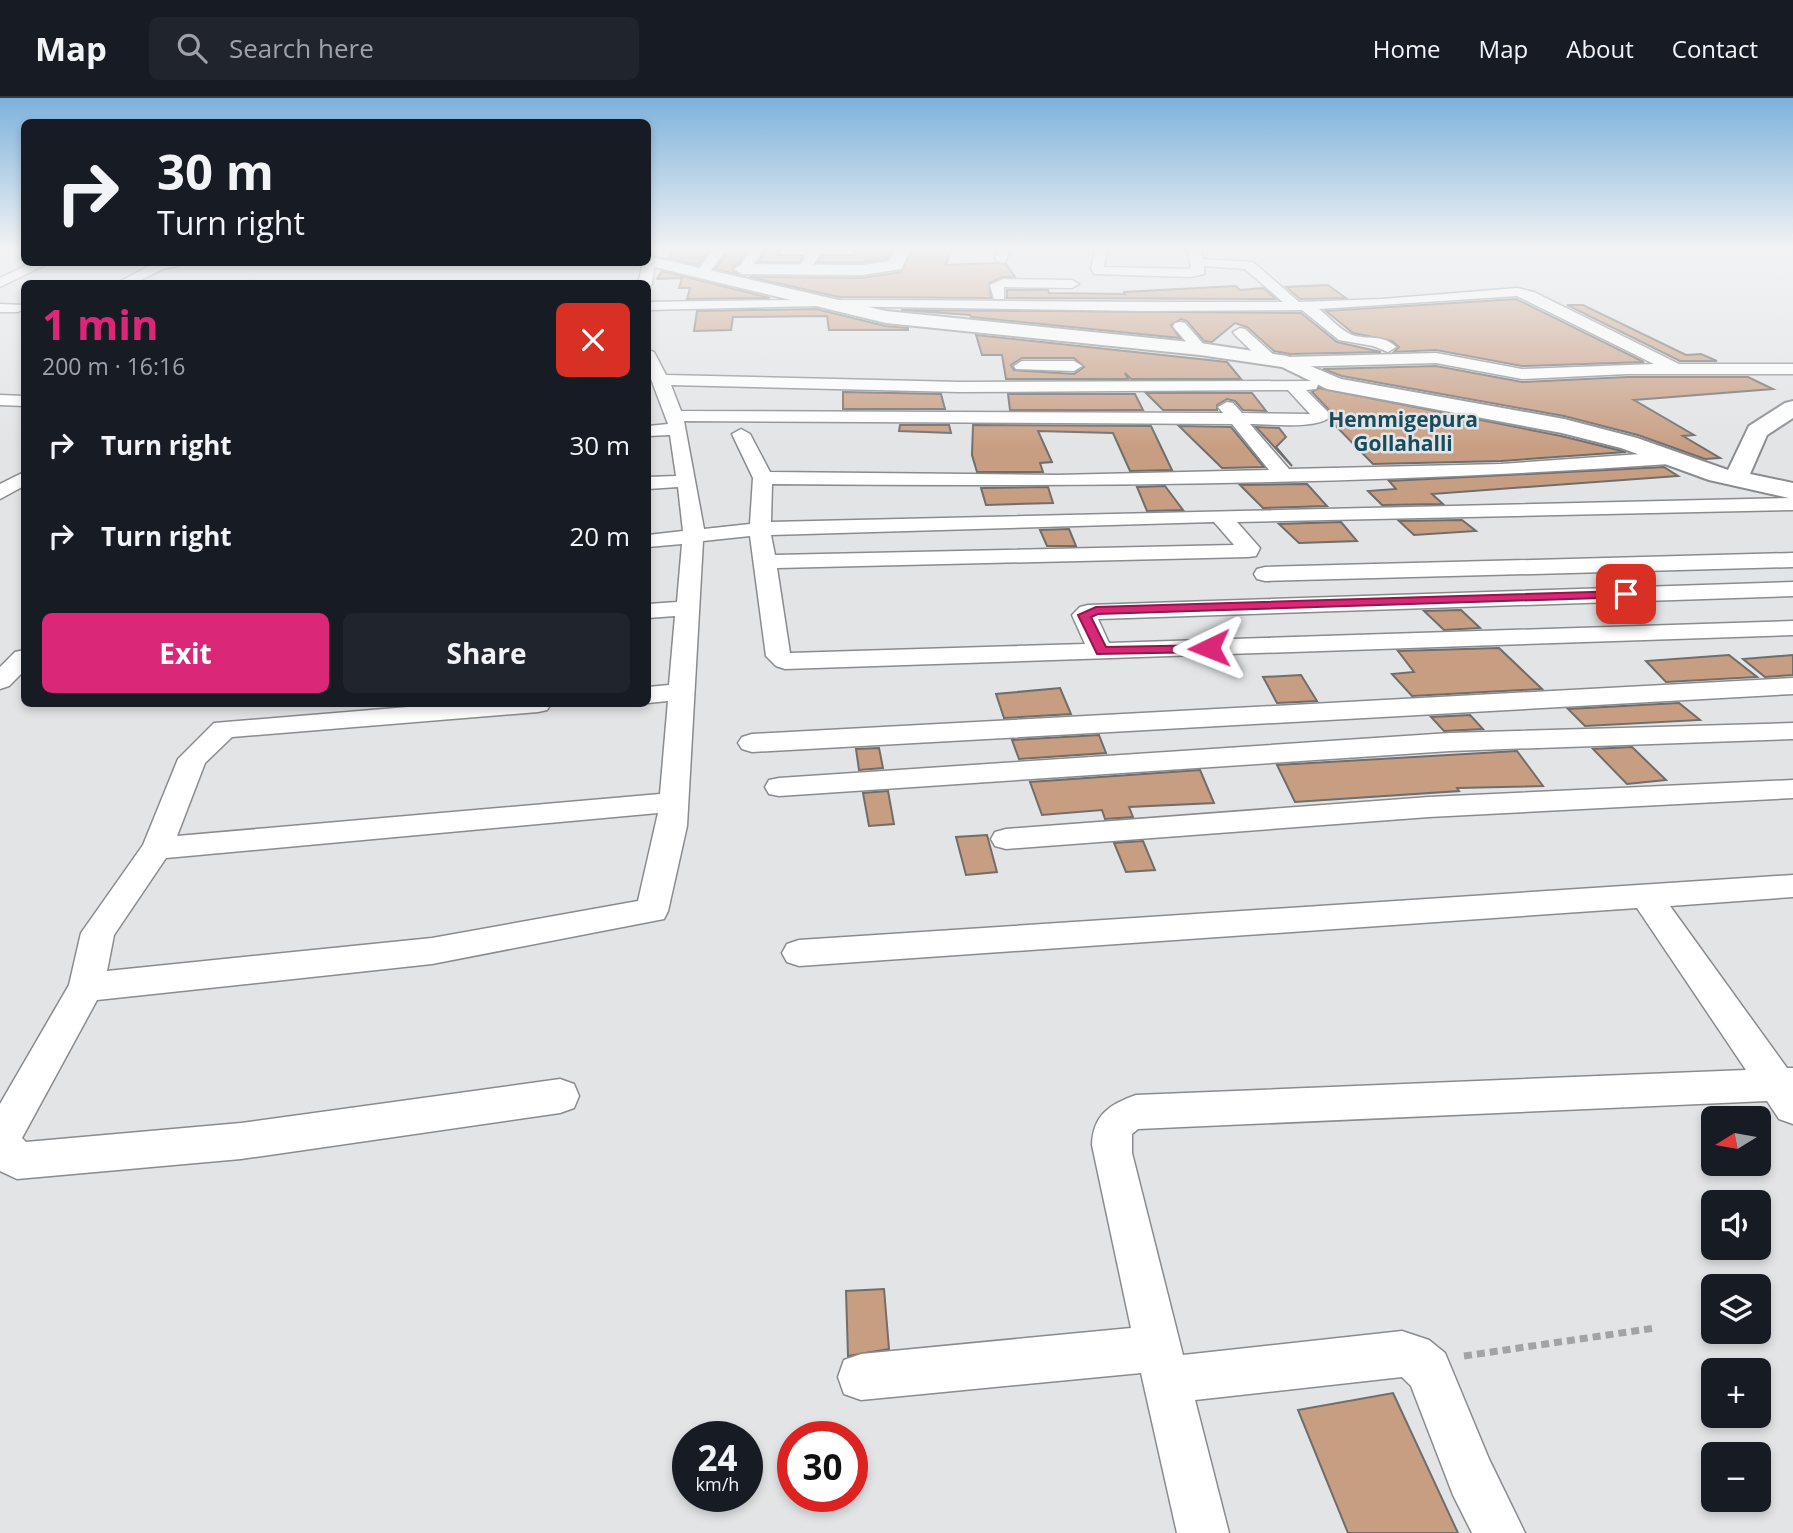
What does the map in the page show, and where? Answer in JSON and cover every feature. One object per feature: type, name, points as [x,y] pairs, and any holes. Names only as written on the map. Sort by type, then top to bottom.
[{"type":"street","points":[[854,314],[1200,349],[1278,360],[1442,359],[1515,373],[1793,369]]},
{"type":"street","points":[[1312,314],[1343,337],[1351,340],[1378,340],[1405,359]]},
{"type":"street","points":[[1565,314],[1676,369]]},
{"type":"street","points":[[651,320],[724,320]]},
{"type":"street","points":[[1180,326],[1200,349]]},
{"type":"street","points":[[1240,332],[1278,360],[1335,384]]},
{"type":"street","points":[[1004,366],[1074,360],[1080,394]]},
{"type":"street","points":[[1110,395],[1335,384],[1564,426],[1616,439],[1736,479],[1793,491]]},
{"type":"street","points":[[666,396],[1238,417],[1314,419],[1322,416],[1292,385]]},
{"type":"street","points":[[666,396],[1080,394],[1221,403],[1238,417],[1283,475]]},
{"type":"street","points":[[651,425],[666,396]]},
{"type":"street","points":[[86,987],[432,951],[652,911],[672,826],[694,523],[666,396]]},
{"type":"street","points":[[0,400],[21,401]]},
{"type":"street","points":[[1736,479],[1757,431],[1793,408]]},
{"type":"street","points":[[805,435],[734,434],[763,478],[760,529],[767,562],[778,656],[785,661],[1793,628]]},
{"type":"street","points":[[975,436],[1319,434]]},
{"type":"street","points":[[763,478],[1057,481],[1501,470],[1669,458]]},
{"type":"street","points":[[0,493],[21,480]]},
{"type":"street","points":[[651,483],[686,481]]},
{"type":"street","points":[[651,541],[760,529],[1793,504]]},
{"type":"street","points":[[767,562],[1248,551],[1249,548],[1220,516]]},
{"type":"street","points":[[1265,574],[1793,560]]},
{"type":"street","points":[[1101,652],[1084,615],[1088,612],[1793,589]]},
{"type":"street","points":[[651,611],[688,608]]},
{"type":"street","points":[[0,681],[21,660]]},
{"type":"street","points":[[752,743],[1793,686]]},
{"type":"street","points":[[651,695],[682,692]]},
{"type":"street","points":[[500,707],[224,729],[192,759],[157,848],[99,933],[86,987],[0,1141],[18,1161],[31,1160],[241,1141],[560,1096]]},
{"type":"street","points":[[779,788],[1450,742],[1793,731]]},
{"type":"street","points":[[1006,839],[1429,807],[1793,789]]},
{"type":"street","points":[[157,848],[674,802]]},
{"type":"street","points":[[799,953],[1793,886]]},
{"type":"street","points":[[1646,897],[1788,1092]]},
{"type":"street","points":[[1203,1533],[1112,1153],[1113,1127],[1122,1116],[1136,1111],[1788,1092]]},
{"type":"street","points":[[861,1377],[1402,1354],[1422,1362],[1429,1370],[1471,1476],[1499,1533]]},
{"type":"path","points":[[1422,1362],[1655,1328]]},
{"type":"building","points":[[697,314],[836,314],[885,326],[908,328],[829,330],[827,316],[733,317],[731,330],[694,331]]},
{"type":"building","points":[[956,314],[1302,314],[1337,342],[1381,352],[1290,354],[1274,351],[1247,327],[1235,323],[1212,342],[1204,341],[1187,321],[1181,319],[1171,325],[1180,338]]},
{"type":"building","points":[[1330,314],[1546,314],[1644,362],[1522,366],[1436,350],[1394,352],[1399,347],[1392,341],[1353,333]]},
{"type":"building","points":[[1585,314],[1601,314],[1686,355],[1701,354],[1717,361],[1680,361]]},
{"type":"building","points":[[976,335],[1227,362],[1241,379],[1131,379],[1125,373],[1128,379],[1006,379],[1002,355],[982,355]],"holes":[[[1022,358],[1074,358],[1084,367],[1074,374],[1014,370],[1011,365]]]},
{"type":"building","points":[[1436,366],[1522,382],[1627,377],[1748,377],[1773,389],[1634,400],[1694,435],[1683,436],[1720,458],[1705,459],[1638,435],[1564,416],[1342,376],[1323,369]]},
{"type":"building","points":[[1319,388],[1561,436],[1626,452],[1501,461],[1373,464],[1330,420],[1333,414],[1312,392]]},
{"type":"building","points":[[843,392],[941,394],[945,409],[843,409]]},
{"type":"building","points":[[1146,393],[1252,393],[1266,411],[1243,410],[1235,401],[1227,399],[1217,405],[1217,410],[1163,410]]},
{"type":"building","points":[[1008,394],[1135,394],[1143,410],[1010,410]]},
{"type":"building","points":[[900,425],[949,425],[951,433],[899,431]]},
{"type":"building","points":[[973,425],[1151,426],[1172,470],[1130,471],[1113,433],[1038,431],[1052,462],[1040,463],[1043,472],[977,472],[972,455]]},
{"type":"building","points":[[1179,426],[1231,427],[1264,467],[1222,468]]},
{"type":"building","points":[[1256,427],[1279,428],[1286,437],[1276,447],[1292,466]]},
{"type":"building","points":[[1664,467],[1678,476],[1432,494],[1443,504],[1382,505],[1368,491],[1396,489],[1389,481]]},
{"type":"building","points":[[1307,484],[1327,506],[1263,508],[1240,485]]},
{"type":"building","points":[[1165,486],[1183,510],[1147,511],[1137,487]]},
{"type":"building","points":[[1048,487],[1053,503],[986,505],[981,488]]},
{"type":"building","points":[[1462,520],[1476,531],[1414,535],[1399,521]]},
{"type":"building","points":[[1341,522],[1357,541],[1299,543],[1279,524]]},
{"type":"building","points":[[1069,529],[1076,546],[1047,546],[1040,530]]},
{"type":"building","points":[[1461,610],[1480,628],[1444,630],[1424,611]]},
{"type":"building","points":[[1499,648],[1542,689],[1412,696],[1392,674],[1414,672],[1398,651]]},
{"type":"building","points":[[1729,655],[1757,677],[1666,682],[1646,661]]},
{"type":"building","points":[[1793,655],[1793,675],[1765,677],[1743,659]]},
{"type":"building","points":[[1301,675],[1317,701],[1277,703],[1263,677]]},
{"type":"building","points":[[1060,688],[1071,714],[1004,718],[996,694]]},
{"type":"building","points":[[1679,703],[1700,720],[1585,726],[1568,709]]},
{"type":"building","points":[[1470,715],[1483,729],[1444,731],[1431,717]]},
{"type":"building","points":[[1099,735],[1106,753],[1019,759],[1012,740]]},
{"type":"building","points":[[1632,747],[1666,780],[1627,784],[1593,749]]},
{"type":"building","points":[[879,748],[883,768],[859,770],[856,749]]},
{"type":"building","points":[[1517,751],[1543,786],[1457,788],[1459,791],[1295,802],[1277,765]]},
{"type":"building","points":[[1200,770],[1214,803],[1129,807],[1133,817],[1105,819],[1102,810],[1042,815],[1030,782]]},
{"type":"building","points":[[888,791],[894,824],[869,826],[863,793]]},
{"type":"building","points":[[987,835],[997,872],[966,875],[956,837]]},
{"type":"building","points":[[1143,841],[1155,870],[1126,872],[1114,843]]},
{"type":"building","points":[[884,1289],[889,1349],[848,1356],[846,1291]]},
{"type":"building","points":[[1393,1393],[1458,1533],[1348,1533],[1298,1410]]},
{"type":"district","name":"Hemmigepura Gollahalli","points":[[1403,432]]},
{"type":"route","points":[[1209,648],[1101,652],[1084,615],[1096,611],[1626,594]]}]
